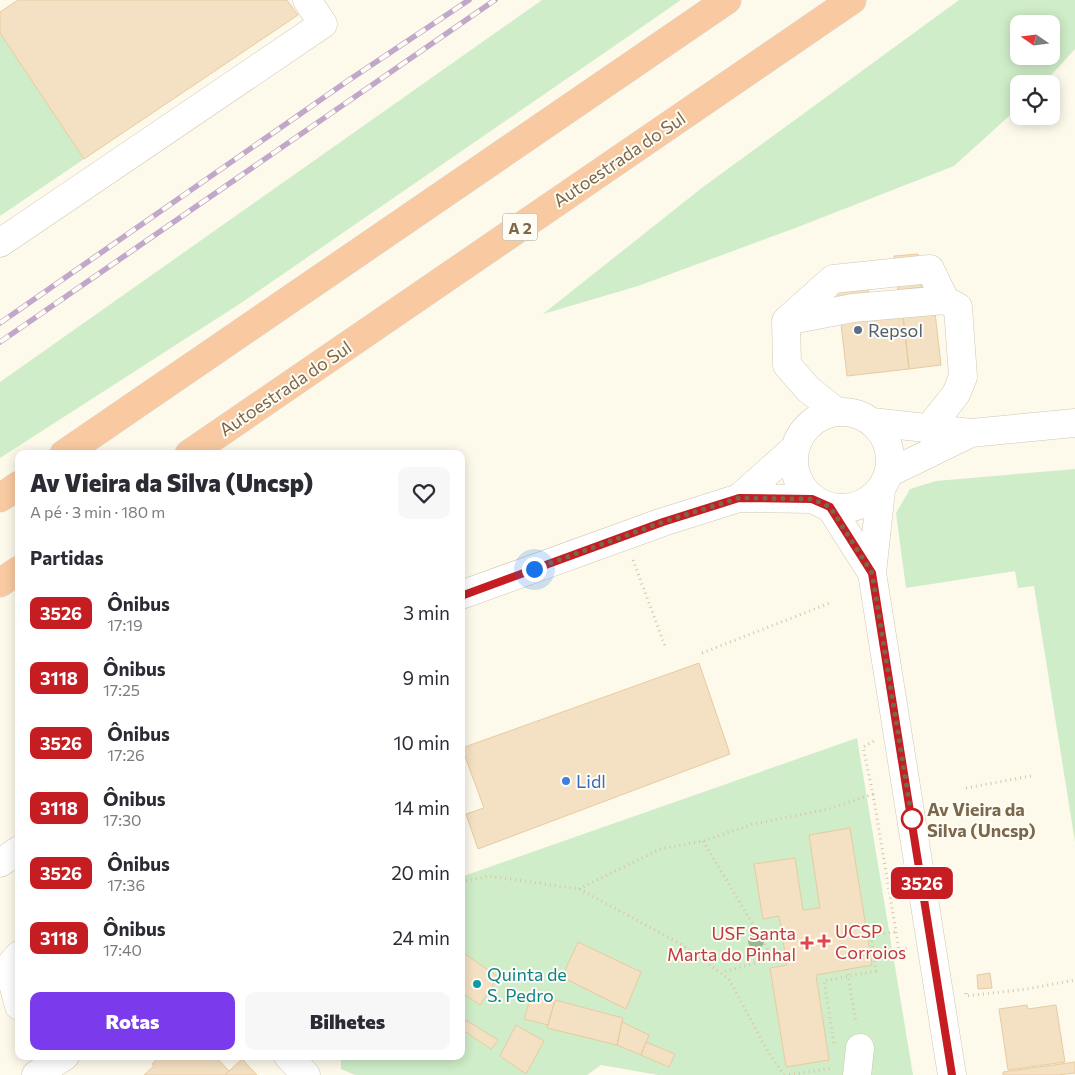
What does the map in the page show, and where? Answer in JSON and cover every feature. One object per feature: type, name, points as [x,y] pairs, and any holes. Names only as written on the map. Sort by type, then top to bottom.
[{"type":"highway","points":[[70,450],[727,0]]},
{"type":"highway","name":"Autoestrada do Sul","points":[[195,450],[852,0]]},
{"type":"highway","points":[[0,498],[15,488]]},
{"type":"highway","points":[[0,583],[15,573]]},
{"type":"street","points":[[0,243],[323,24],[307,0]]},
{"type":"street","points":[[837,412],[808,389],[787,365],[786,321],[852,308],[945,300],[958,308],[963,377],[956,394],[929,428]]},
{"type":"street","points":[[872,573],[821,503],[800,484],[794,466],[796,447],[804,430],[819,418],[837,412],[856,413],[872,422],[885,436],[890,454],[872,573],[952,1075]]},
{"type":"street","points":[[872,422],[971,433],[1075,424]]},
{"type":"street","points":[[465,595],[663,522],[739,498],[821,503],[848,508],[866,502],[885,482],[971,433]]},
{"type":"street","points":[[739,498],[796,447]]},
{"type":"street","points":[[0,863],[15,853]]},
{"type":"street","points":[[15,960],[12,964],[12,980],[15,991]]},
{"type":"street","points":[[848,1048],[848,1071]]},
{"type":"street","points":[[292,1060],[306,1075]]},
{"type":"path","points":[[633,561],[665,646]]},
{"type":"path","points":[[702,653],[830,603]]},
{"type":"path","points":[[898,727],[864,747],[899,950],[931,944]]},
{"type":"path","points":[[966,788],[1031,776]]},
{"type":"path","points":[[578,889],[660,849],[703,841],[752,824],[829,809],[873,794]]},
{"type":"path","points":[[703,841],[773,958],[722,972]]},
{"type":"path","points":[[465,881],[489,876],[578,889],[679,943],[722,972],[729,979],[767,1050],[784,1075]]},
{"type":"path","points":[[848,1048],[824,981],[876,971],[871,936],[895,932]]},
{"type":"path","points":[[847,969],[848,1048]]},
{"type":"path","points":[[965,988],[966,996],[1027,989],[1075,980]]},
{"type":"path","points":[[789,1075],[848,1071]]},
{"type":"green space","points":[[542,0],[681,0],[241,303],[0,458],[0,382]]},
{"type":"green space","points":[[959,0],[1075,0],[1075,49],[1051,75],[1010,75],[1010,115],[954,166],[798,227],[638,286],[543,314],[703,187]]},
{"type":"green space","points":[[0,33],[84,159],[0,216]]},
{"type":"green space","points":[[1075,469],[1075,842],[1034,586],[1018,588],[1015,571],[906,588],[896,513],[910,489],[936,481]]},
{"type":"green space","points":[[857,738],[913,1075],[658,1075],[601,1065],[587,1075],[355,1075],[341,1069],[341,1060],[465,1060],[465,876]]},
{"type":"building","points":[[18,0],[287,0],[298,15],[84,159],[0,33],[0,12]]},
{"type":"building","points":[[918,254],[922,287],[898,290],[894,256]]},
{"type":"building","points":[[868,285],[872,320],[903,316],[909,369],[847,376],[837,289]]},
{"type":"building","points":[[935,312],[941,365],[909,369],[903,316]]},
{"type":"building","name":"Lidl","points":[[699,663],[730,754],[478,849],[466,814],[484,808],[465,756],[465,747]]},
{"type":"building","points":[[850,828],[872,965],[816,975],[829,1060],[786,1067],[770,968],[787,965],[779,916],[763,919],[754,864],[795,858],[803,910],[820,908],[809,835]]},
{"type":"building","points":[[578,942],[641,972],[626,1009],[562,977]]},
{"type":"building","name":"Quinta de S. Pedro","points":[[465,954],[498,977],[480,1005],[465,995]]},
{"type":"building","points":[[990,973],[992,988],[978,989],[977,975]]},
{"type":"building","points":[[531,996],[554,1003],[548,1025],[524,1019]]},
{"type":"building","points":[[555,1000],[623,1018],[617,1045],[547,1028]]},
{"type":"building","points":[[1027,1005],[1028,1009],[1056,1005],[1065,1062],[1008,1070],[999,1009]]},
{"type":"building","points":[[466,1020],[498,1040],[491,1049],[465,1032]]},
{"type":"building","points":[[622,1022],[649,1035],[641,1055],[617,1045]]},
{"type":"building","points":[[516,1025],[544,1041],[526,1074],[500,1056]]},
{"type":"building","points":[[646,1042],[675,1054],[669,1067],[641,1055]]},
{"type":"building","points":[[156,1060],[219,1060],[229,1071],[225,1075],[144,1075],[154,1066],[152,1064]]},
{"type":"building","points":[[243,1060],[257,1075],[225,1075]]},
{"type":"building","points":[[1075,1062],[1075,1073],[1058,1075],[1003,1075],[1003,1072]]},
{"type":"railway","points":[[0,323],[349,80],[469,0]]},
{"type":"railway","points":[[0,342],[495,0]]},
{"type":"bus line","name":"3526","points":[[465,595],[663,522],[739,498],[812,499],[830,507],[872,573],[952,1075]]},
{"type":"place","name":"Repsol","points":[[858,330]]},
{"type":"place","name":"Lidl","points":[[566,781]]},
{"type":"place","name":"Av Vieira da Silva (Uncsp)","points":[[912,819]]},
{"type":"place","name":"UCSP Corroios","points":[[824,941]]},
{"type":"place","name":"USF Santa Marta do Pinhal","points":[[807,943]]},
{"type":"place","name":"Quinta de S. Pedro","points":[[477,984]]},
{"type":"route","points":[[534,569],[663,522],[739,498],[812,499],[830,507],[872,573],[912,819]]}]
